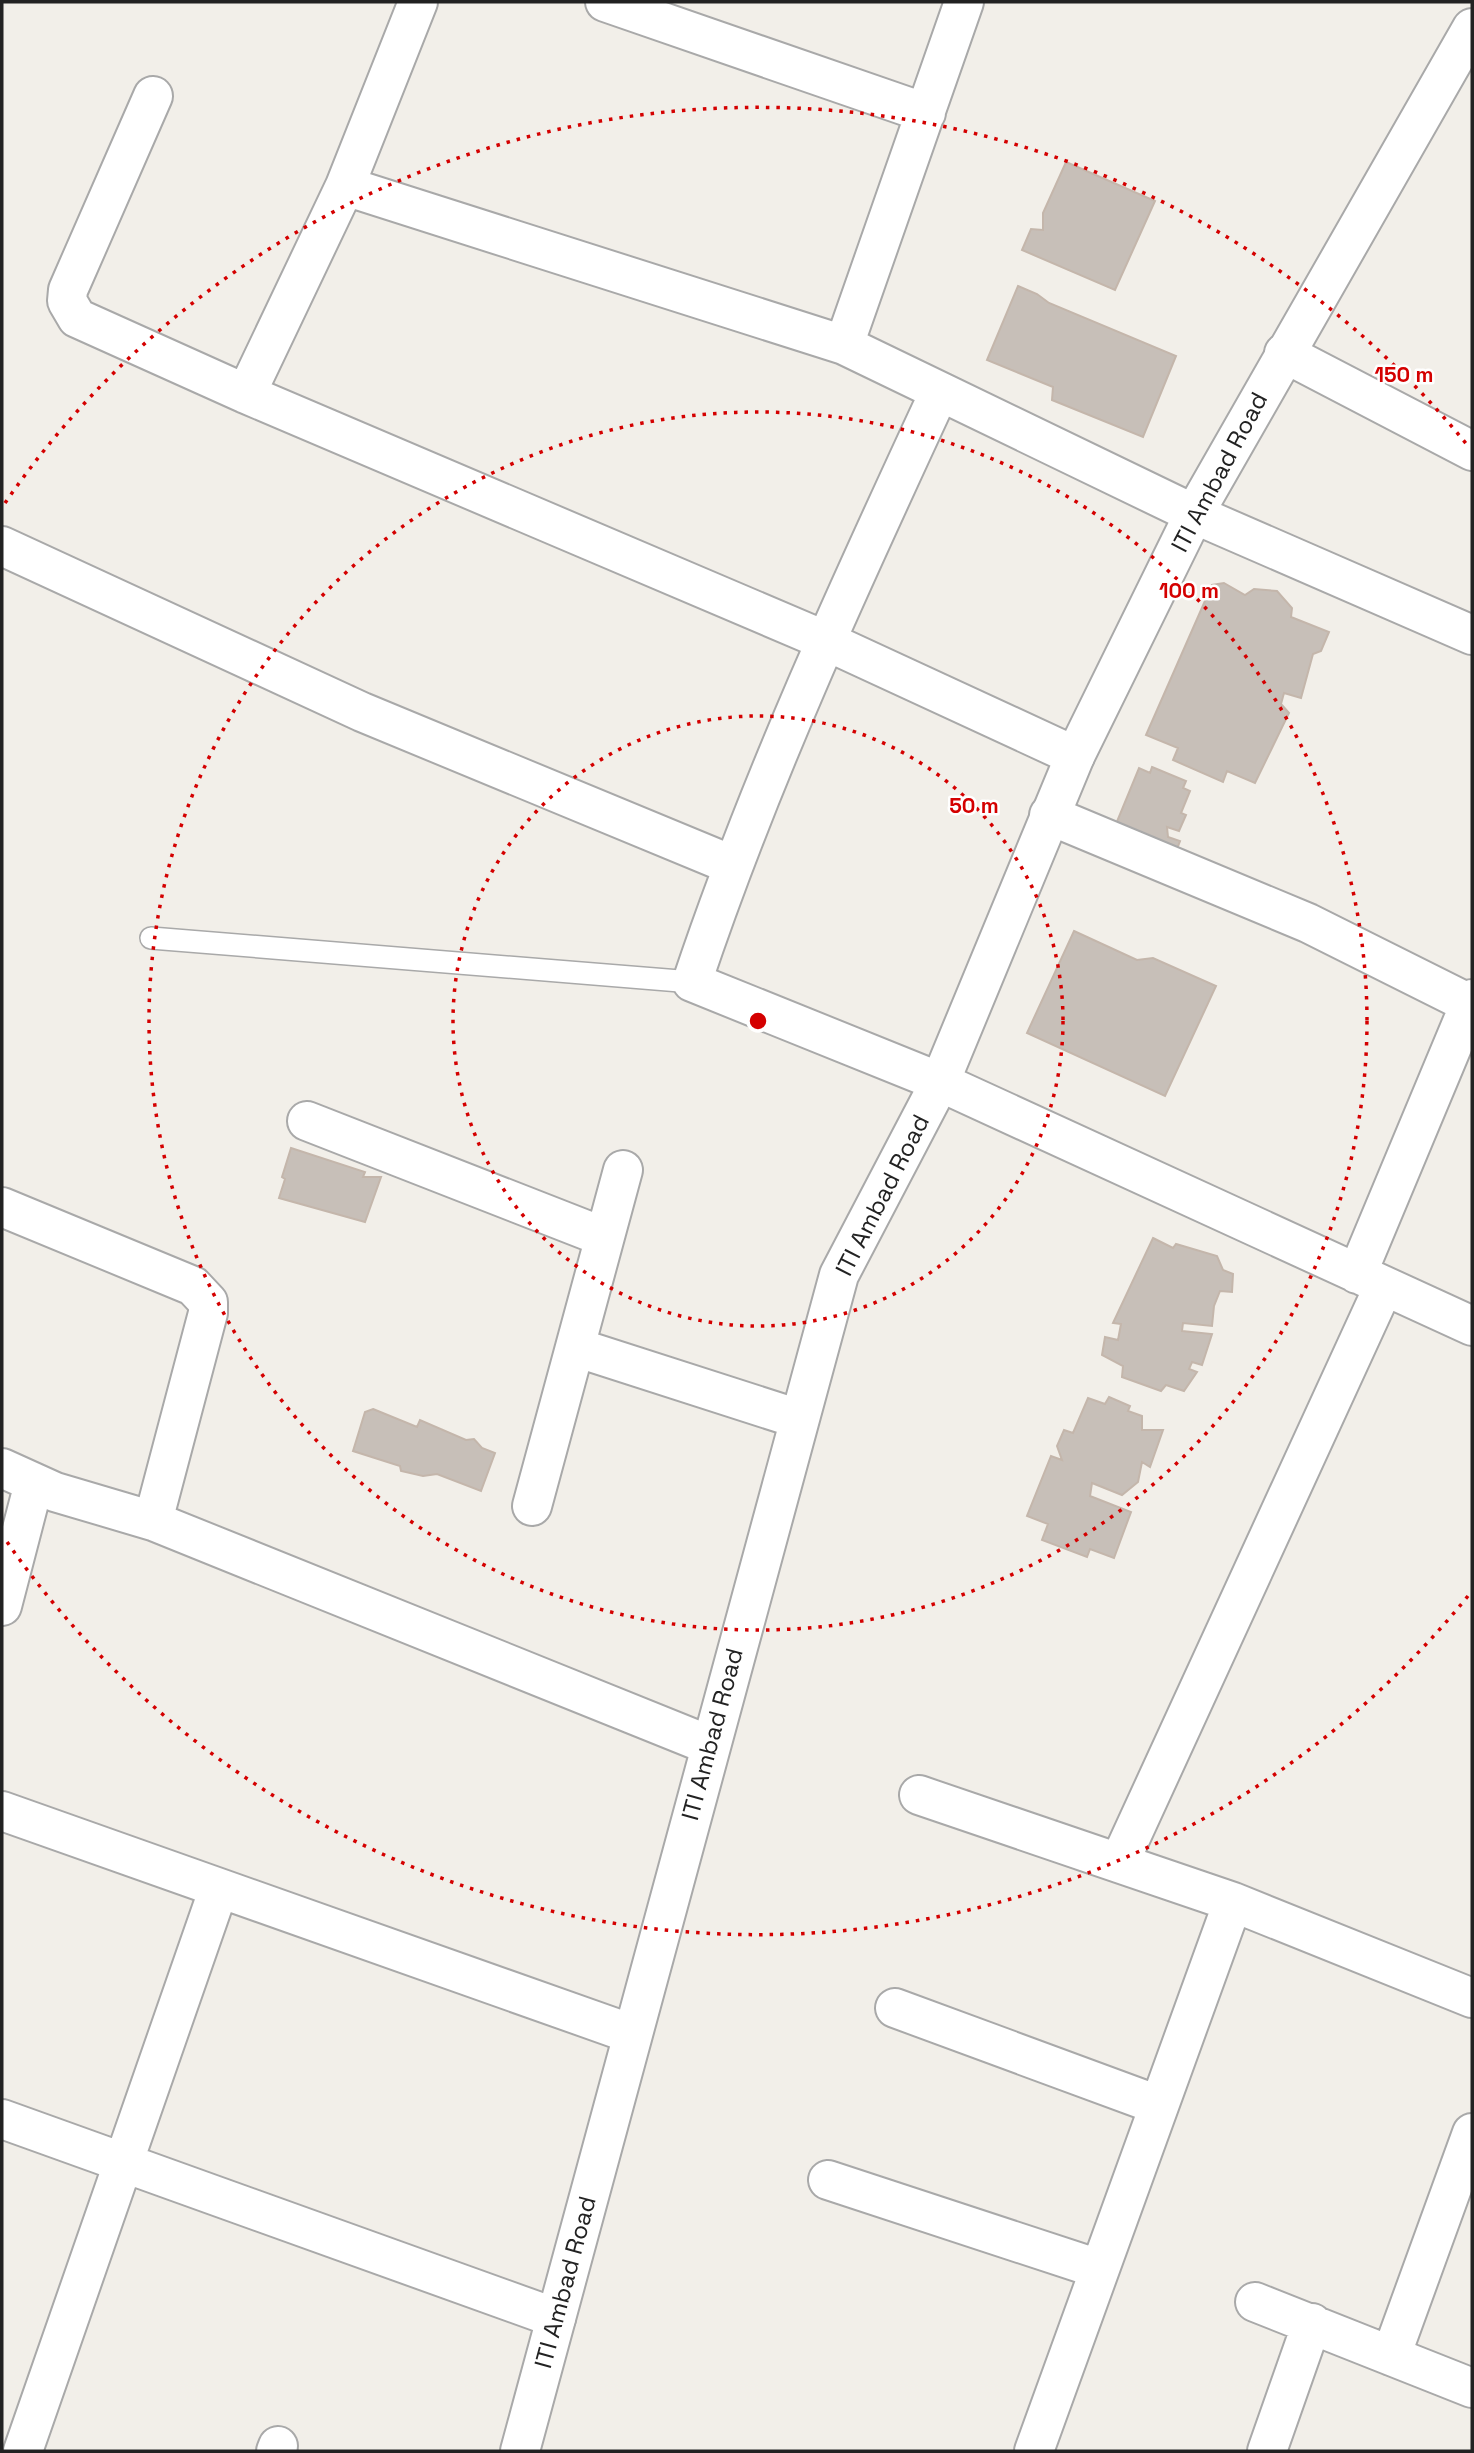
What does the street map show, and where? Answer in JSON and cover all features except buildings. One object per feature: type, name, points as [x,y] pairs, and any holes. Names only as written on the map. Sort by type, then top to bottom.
[{"type":"street","points":[[246,394],[345,186],[418,2]]},
{"type":"street","points":[[606,2],[926,113]]},
{"type":"street","points":[[844,345],[964,2]]},
{"type":"street","name":"ITI Ambad Road","points":[[520,2451],[709,1745],[839,1275],[940,1082],[1075,756],[1194,514],[1472,28]]},
{"type":"street","points":[[153,96],[68,289],[67,301],[77,318],[246,394],[824,640],[1075,756]]},
{"type":"street","points":[[345,186],[844,345],[1194,514],[1472,635]]},
{"type":"street","points":[[1284,353],[1472,451]]},
{"type":"street","points":[[939,393],[824,640],[732,865],[692,982],[940,1082],[1472,1326]]},
{"type":"street","points":[[2,546],[362,712],[732,865]]},
{"type":"street","points":[[1049,815],[1308,923],[1471,1001],[1371,1280],[1119,1863]]},
{"type":"street","points":[[307,1121],[604,1237]]},
{"type":"street","points":[[532,1506],[623,1170]]},
{"type":"street","points":[[2,1207],[193,1286],[208,1302],[208,1313],[153,1521]]},
{"type":"street","points":[[575,1348],[799,1419]]},
{"type":"street","points":[[2,1606],[18,1476],[153,1521],[709,1745]]},
{"type":"street","points":[[919,1795],[1233,1902],[1472,1998]]},
{"type":"street","points":[[2,1811],[632,2034]]},
{"type":"street","points":[[23,2451],[219,1888]]},
{"type":"street","points":[[1034,2451],[1233,1902]]},
{"type":"street","points":[[895,2008],[1158,2105]]},
{"type":"street","points":[[2,2119],[556,2318]]},
{"type":"street","points":[[1391,2356],[1472,2133]]},
{"type":"street","points":[[828,2180],[1099,2269]]},
{"type":"street","points":[[1255,2301],[1472,2388]]},
{"type":"street","points":[[1267,2451],[1312,2323]]},
{"type":"lane","points":[[151,938],[692,982]]}]
